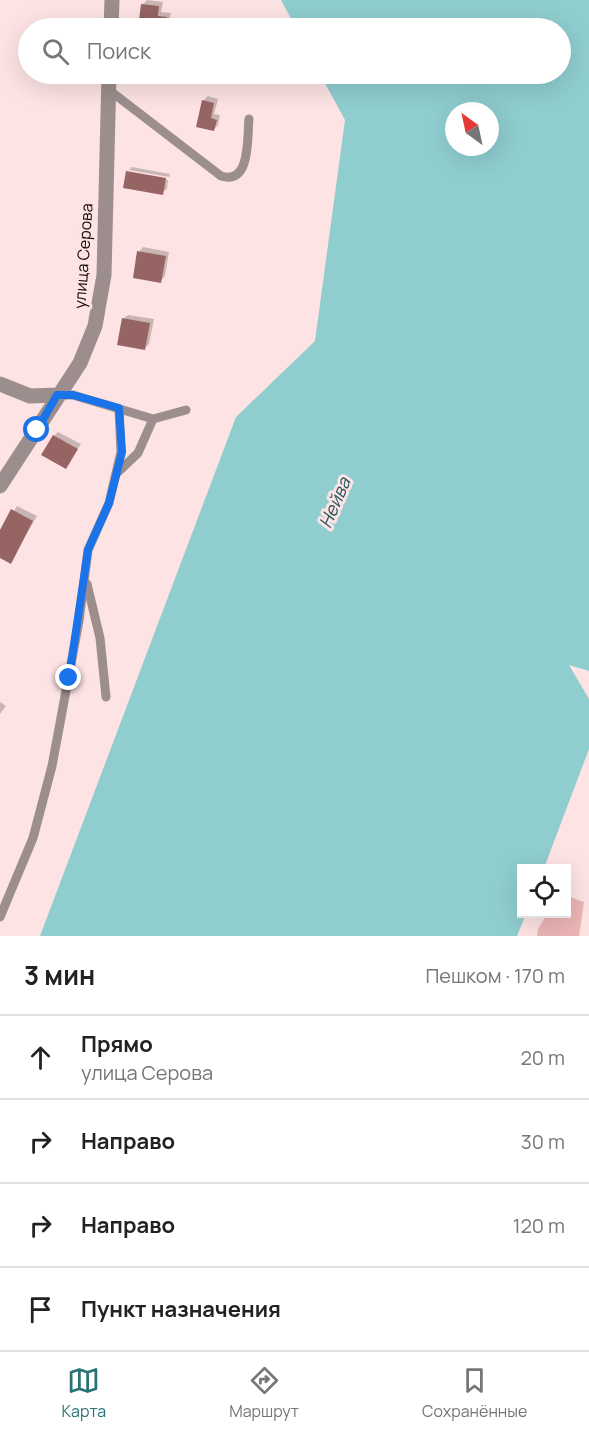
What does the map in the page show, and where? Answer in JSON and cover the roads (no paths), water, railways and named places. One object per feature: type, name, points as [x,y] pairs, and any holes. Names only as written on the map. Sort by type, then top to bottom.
[{"type":"street","points":[[111,18],[112,0]]},
{"type":"street","name":"улица Серова","points":[[0,486],[84,355],[95,326],[102,296],[109,84]]},
{"type":"street","points":[[0,384],[30,396],[57,395]]},
{"type":"lane","points":[[109,90],[221,176],[227,178],[235,177],[244,168],[249,118]]},
{"type":"lane","points":[[57,395],[73,395],[153,419],[186,410]]},
{"type":"lane","points":[[0,917],[37,825],[64,709],[88,550],[109,503],[117,473],[122,440],[119,408]]},
{"type":"lane","points":[[117,473],[138,453],[153,419]]},
{"type":"lane","points":[[85,579],[100,638],[106,697]]},
{"type":"water","name":"Нейва","points":[[281,0],[589,0],[589,671],[569,665],[589,699],[589,749],[546,864],[517,864],[517,918],[524,918],[517,936],[40,936],[236,417],[315,341],[345,120],[325,84],[571,84],[571,18],[291,18]]}]
